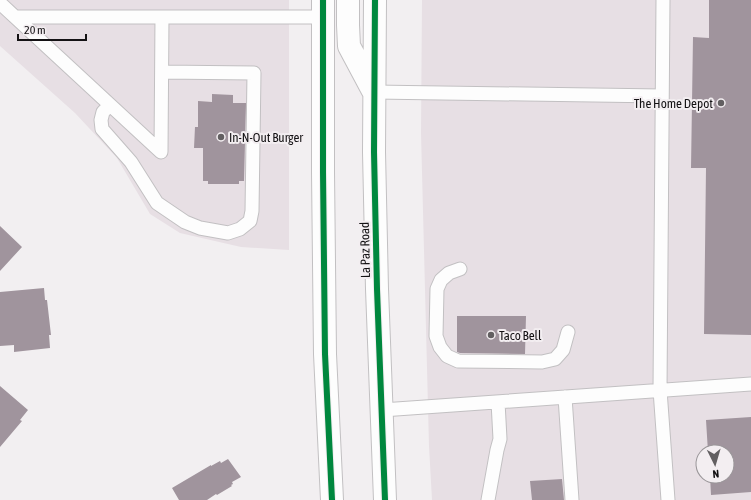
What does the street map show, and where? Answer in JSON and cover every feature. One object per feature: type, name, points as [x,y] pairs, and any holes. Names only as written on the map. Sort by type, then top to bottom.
[{"type":"main road","points":[[348,0],[349,46],[374,92]]},
{"type":"main road","name":"La Paz Road","points":[[375,0],[374,152],[377,289],[386,500]]},
{"type":"main road","points":[[323,8],[325,354],[332,500]]},
{"type":"lane","points":[[663,0],[660,390],[668,500]]},
{"type":"lane","points":[[0,3],[16,16],[161,152],[162,17]]},
{"type":"lane","points":[[16,16],[162,17],[323,8]]},
{"type":"lane","points":[[110,105],[104,112],[101,120],[102,129],[131,162],[157,203],[185,222],[200,228],[228,233],[240,229],[250,221],[252,211],[254,73],[162,72]]},
{"type":"lane","points":[[374,92],[662,96]]},
{"type":"lane","points":[[460,269],[448,273],[441,280],[437,289],[436,336],[440,347],[447,356],[458,361],[542,362],[555,359],[563,350],[568,332]]},
{"type":"lane","points":[[382,410],[751,384]]},
{"type":"lane","points":[[565,397],[572,500]]},
{"type":"lane","points":[[488,500],[500,439],[498,402]]},
{"type":"shaded area","points":[[0,0],[289,0],[289,250],[241,247],[180,233],[150,214],[117,158],[75,113],[0,46]]},
{"type":"shaded area","points":[[422,0],[751,0],[751,500],[432,500],[429,446],[421,133]]},
{"type":"building","name":"The Home Depot","points":[[709,0],[751,0],[751,335],[704,334],[706,168],[691,168],[693,37],[709,38]]},
{"type":"building","name":"In-N-Out Burger","points":[[212,94],[233,95],[233,103],[246,103],[244,181],[239,181],[239,184],[208,184],[208,181],[203,181],[203,148],[194,148],[195,127],[198,127],[198,101],[212,102]]},
{"type":"building","points":[[0,226],[22,247],[0,271]]},
{"type":"building","points":[[44,288],[51,335],[49,335],[50,348],[14,352],[14,345],[0,346],[0,292]]},
{"type":"building","name":"Taco Bell","points":[[457,316],[526,316],[525,354],[457,352]]},
{"type":"building","points":[[0,386],[28,410],[20,420],[22,421],[0,447]]},
{"type":"building","points":[[751,417],[751,492],[711,495],[710,484],[735,484],[735,444],[708,444],[706,420]]},
{"type":"building","points":[[228,459],[241,477],[232,482],[232,486],[207,500],[179,500],[172,488],[211,465],[220,461],[221,463]]},
{"type":"building","points":[[562,479],[564,500],[532,500],[530,481]]},
{"type":"cycle path","points":[[323,0],[325,354],[332,500]]},
{"type":"cycle path","points":[[375,0],[374,152],[377,289],[385,500]]},
{"type":"place","name":"The Home Depot","points":[[721,103]]},
{"type":"place","name":"In-N-Out Burger","points":[[221,137]]},
{"type":"place","name":"Taco Bell","points":[[491,335]]}]
